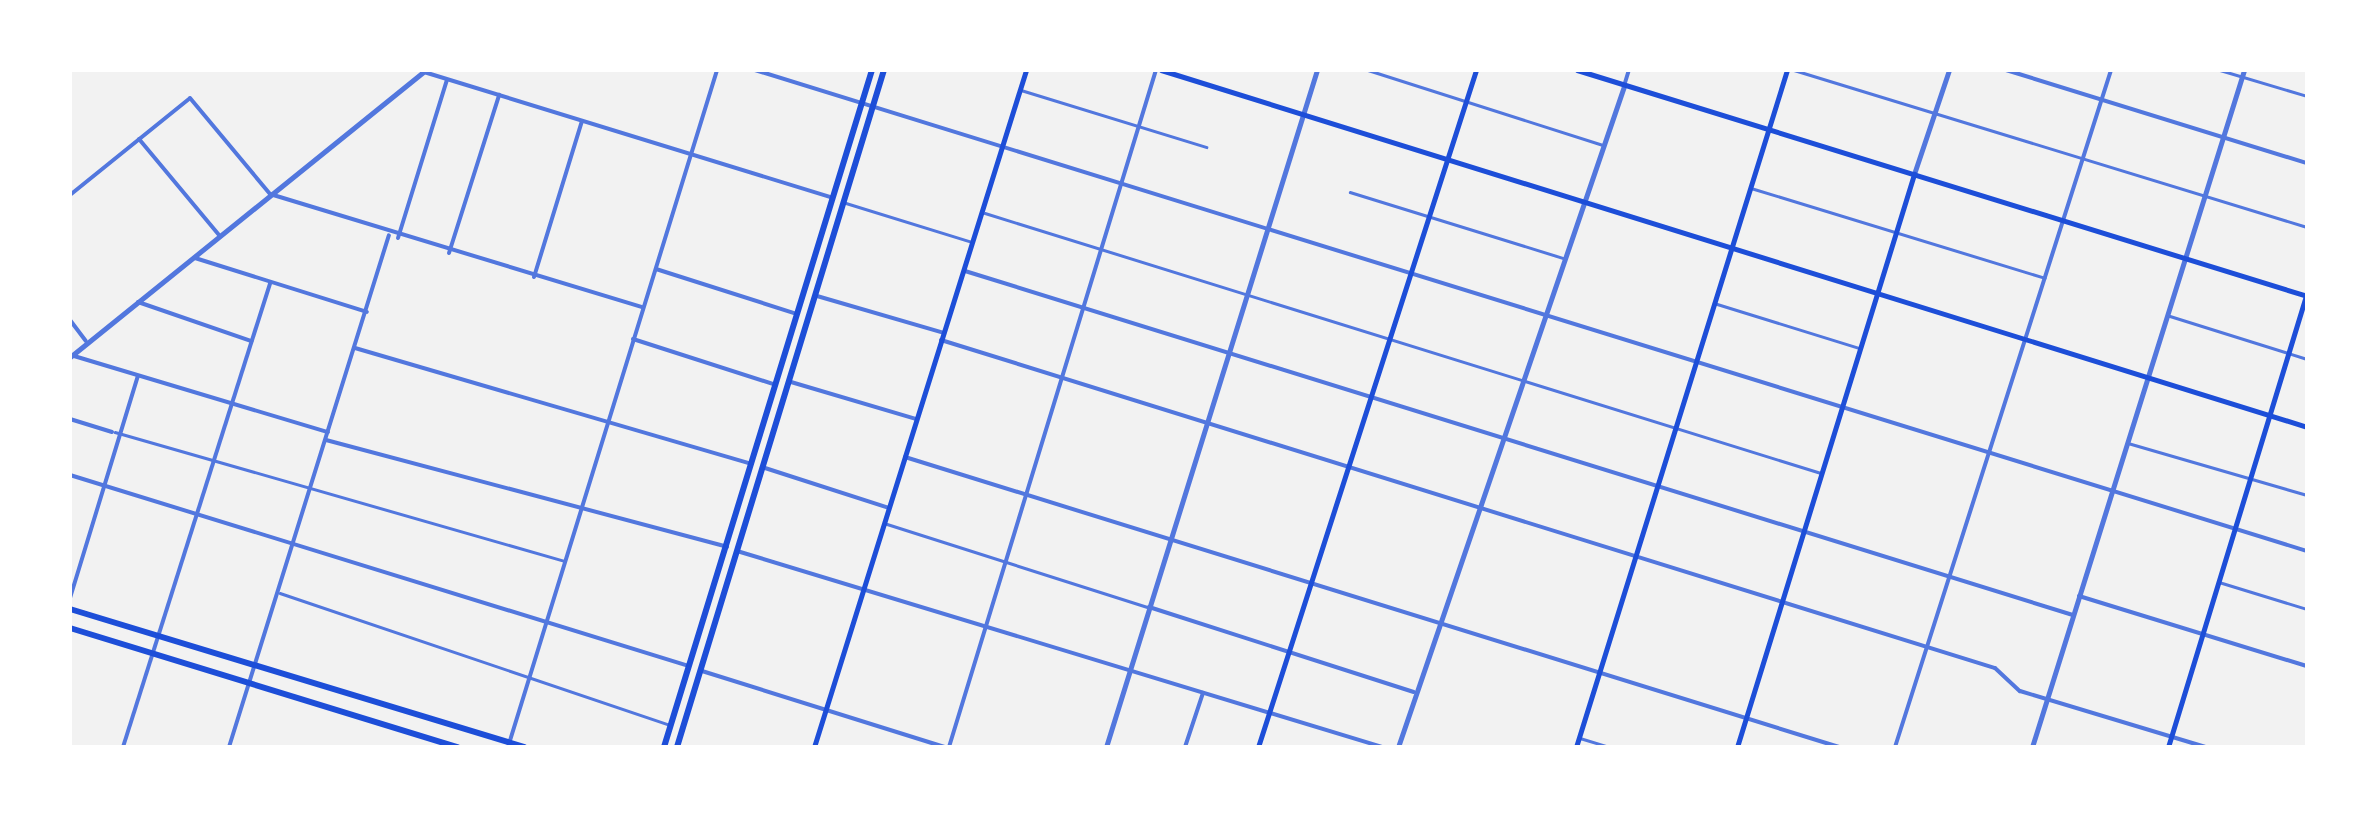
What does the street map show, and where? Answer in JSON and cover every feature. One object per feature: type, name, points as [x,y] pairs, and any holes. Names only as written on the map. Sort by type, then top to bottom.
[{"type":"main road","points":[[664,747],[872,70]]},
{"type":"main road","points":[[677,747],[884,70]]},
{"type":"main road","points":[[814,747],[1026,70]]},
{"type":"main road","points":[[1158,70],[2307,427]]},
{"type":"main road","points":[[1258,747],[1476,70]]},
{"type":"main road","points":[[1577,70],[2307,295],[2168,747]]},
{"type":"main road","points":[[1576,747],[1729,246],[1791,70]]},
{"type":"main road","points":[[1737,747],[1777,602],[1880,293],[1914,174]]},
{"type":"main road","points":[[70,609],[524,747]]},
{"type":"main road","points":[[70,628],[458,747]]},
{"type":"street","points":[[509,745],[717,70]]},
{"type":"street","points":[[755,70],[2307,551]]},
{"type":"street","points":[[699,670],[947,747],[1008,562],[1158,70]]},
{"type":"street","points":[[1106,747],[1317,70]]},
{"type":"street","points":[[1398,747],[1629,70]]},
{"type":"street","points":[[1914,174],[1949,70]]},
{"type":"street","points":[[2006,70],[2307,163]]},
{"type":"street","points":[[1895,747],[2111,70]]},
{"type":"street","points":[[328,432],[71,356],[425,71],[833,198]]},
{"type":"street","points":[[2032,747],[2145,374],[2243,73]]},
{"type":"street","points":[[398,238],[448,79]]},
{"type":"street","points":[[450,253],[499,95]]},
{"type":"street","points":[[70,195],[197,100],[270,194],[398,238],[642,307]]},
{"type":"street","points":[[534,277],[582,121]]},
{"type":"street","points":[[139,140],[218,235]]},
{"type":"street","points":[[228,747],[389,235]]},
{"type":"street","points":[[193,257],[367,312]]},
{"type":"street","points":[[654,268],[799,314]]},
{"type":"street","points":[[963,270],[1368,401],[1657,484],[2073,615]]},
{"type":"street","points":[[123,747],[270,283]]},
{"type":"street","points":[[817,296],[1064,378],[1995,668],[2047,700],[2205,747]]},
{"type":"street","points":[[138,302],[251,341]]},
{"type":"street","points":[[70,320],[86,341]]},
{"type":"street","points":[[633,339],[776,385]]},
{"type":"street","points":[[354,348],[751,464]]},
{"type":"street","points":[[70,598],[138,376]]},
{"type":"street","points":[[791,382],[916,419]]},
{"type":"street","points":[[70,419],[112,432]]},
{"type":"street","points":[[326,440],[727,547]]},
{"type":"street","points":[[905,457],[1838,747]]},
{"type":"street","points":[[764,468],[889,508]]},
{"type":"street","points":[[70,475],[689,666]]},
{"type":"street","points":[[738,551],[1382,747]]},
{"type":"street","points":[[2079,596],[2307,666]]},
{"type":"street","points":[[1149,607],[1414,692]]},
{"type":"street","points":[[1186,747],[1203,693]]},
{"type":"lane","points":[[1368,70],[1605,146]]},
{"type":"lane","points":[[1791,70],[2204,198],[2307,226]]},
{"type":"lane","points":[[2220,70],[2243,73],[2307,96]]},
{"type":"lane","points":[[1020,89],[1206,147]]},
{"type":"lane","points":[[1750,187],[2045,278]]},
{"type":"lane","points":[[1350,192],[1566,259]]},
{"type":"lane","points":[[845,203],[972,242]]},
{"type":"lane","points":[[982,212],[1248,288],[1822,474]]},
{"type":"lane","points":[[1713,302],[1862,349]]},
{"type":"lane","points":[[2166,315],[2307,360]]},
{"type":"lane","points":[[112,432],[565,562]]},
{"type":"lane","points":[[2126,442],[2307,495]]},
{"type":"lane","points":[[884,522],[1149,607]]},
{"type":"lane","points":[[2217,582],[2307,609]]},
{"type":"lane","points":[[277,592],[671,726]]},
{"type":"lane","points":[[1579,738],[1609,747]]}]
